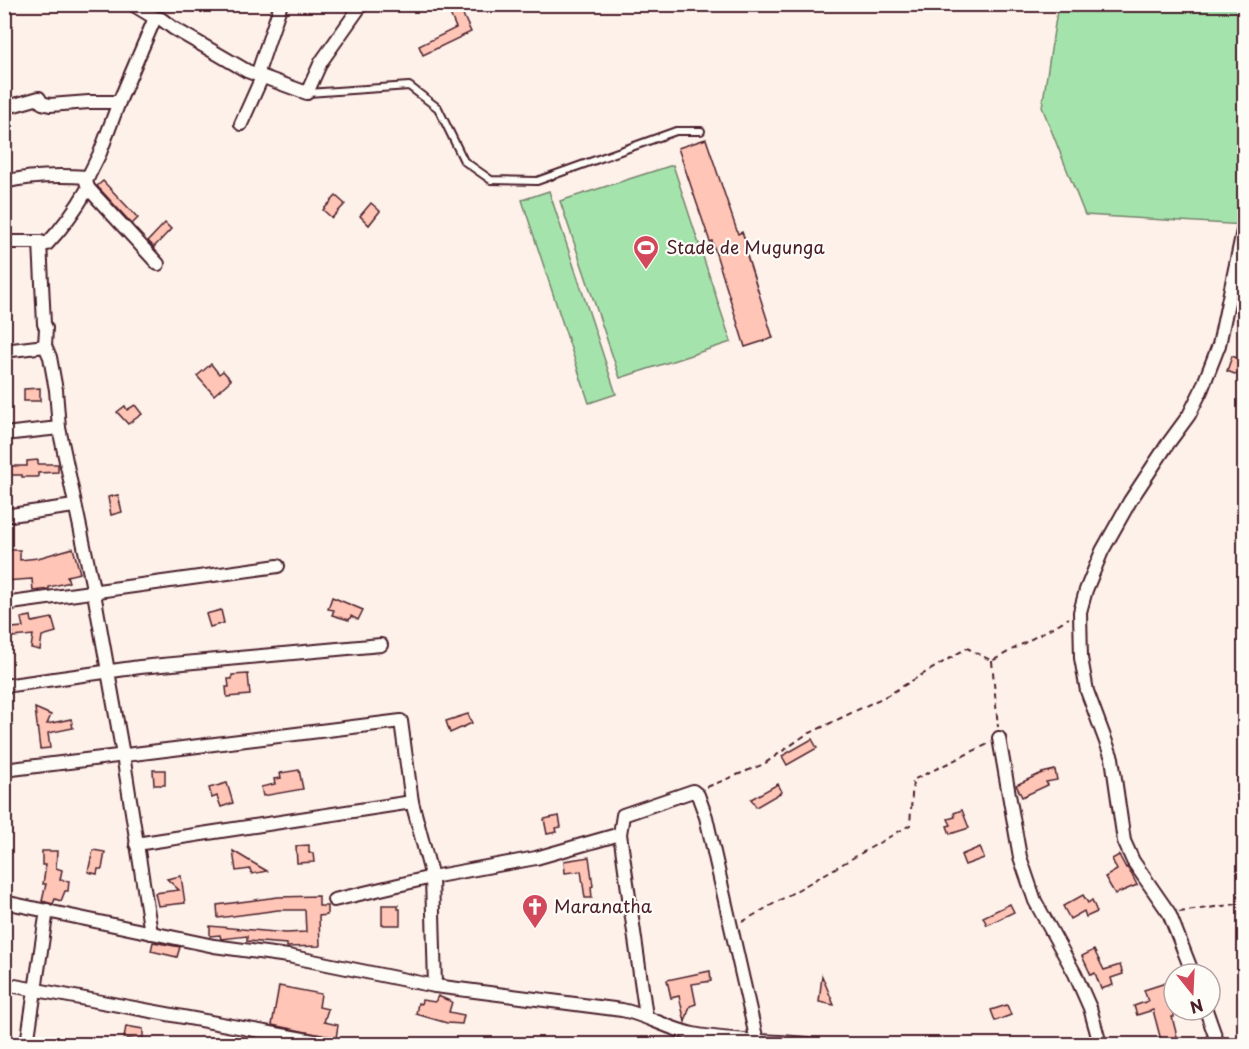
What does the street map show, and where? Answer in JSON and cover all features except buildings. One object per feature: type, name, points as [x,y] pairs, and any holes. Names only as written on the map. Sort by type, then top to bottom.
[{"type":"street","points":[[132,4],[247,71],[308,93],[321,62],[362,4]]},
{"type":"street","points":[[241,124],[260,76],[281,4]]},
{"type":"street","points":[[4,242],[47,244],[62,229],[88,182],[155,18]]},
{"type":"street","points":[[4,108],[39,98],[42,103],[50,105],[119,102]]},
{"type":"street","points":[[4,182],[28,176],[64,175],[88,182],[158,264]]},
{"type":"street","points":[[1188,962],[1168,913],[1133,861],[1124,841],[1112,758],[1087,691],[1081,658],[1080,612],[1086,590],[1102,551],[1130,501],[1189,415],[1202,391],[1219,345],[1245,226]]},
{"type":"street","points":[[40,242],[46,328],[45,346],[50,357],[56,390],[59,428],[94,593],[123,755],[151,933]]},
{"type":"street","points":[[4,351],[45,346]]},
{"type":"street","points":[[4,434],[59,428]]},
{"type":"street","points":[[4,516],[74,506]]},
{"type":"street","points":[[4,604],[278,566]]},
{"type":"street","points":[[4,686],[140,667],[381,645]]},
{"type":"street","points":[[4,770],[401,721],[412,802],[432,877],[435,986]]},
{"type":"street","points":[[999,738],[1024,868],[1035,901],[1075,974],[1090,1008],[1100,1044]]},
{"type":"street","points":[[646,1016],[620,834],[623,815],[693,791],[698,795],[706,817],[757,1041]]},
{"type":"street","points":[[136,844],[412,802]]},
{"type":"street","points":[[334,900],[432,877],[536,858],[620,834]]},
{"type":"street","points":[[4,902],[214,946],[288,956],[435,986],[622,1010],[646,1016],[687,1038],[810,1044]]},
{"type":"street","points":[[27,1044],[47,910]]},
{"type":"street","points":[[4,984],[330,1044]]},
{"type":"street","points":[[1210,1022],[1218,1044]]},
{"type":"lane","points":[[308,93],[409,86],[438,108],[464,162],[492,180],[537,181],[676,131],[701,131]]},
{"type":"path","points":[[992,661],[1080,612]]},
{"type":"path","points":[[693,791],[764,764],[804,736],[888,695],[967,648],[992,661]]},
{"type":"path","points":[[731,927],[910,825],[913,780],[999,738],[992,661]]},
{"type":"path","points":[[1168,913],[1245,903]]},
{"type":"green space","points":[[1058,5],[1244,5],[1244,225],[1085,215],[1042,107]]},
{"type":"green space","name":"Stade de Mugunga","points":[[673,165],[731,342],[620,378],[560,201]]},
{"type":"green space","points":[[549,191],[616,394],[589,403],[522,200]]},
{"type":"place","name":"Stade de Mugunga","points":[[646,271]]},
{"type":"place","name":"Maranatha","points":[[535,930]]}]
